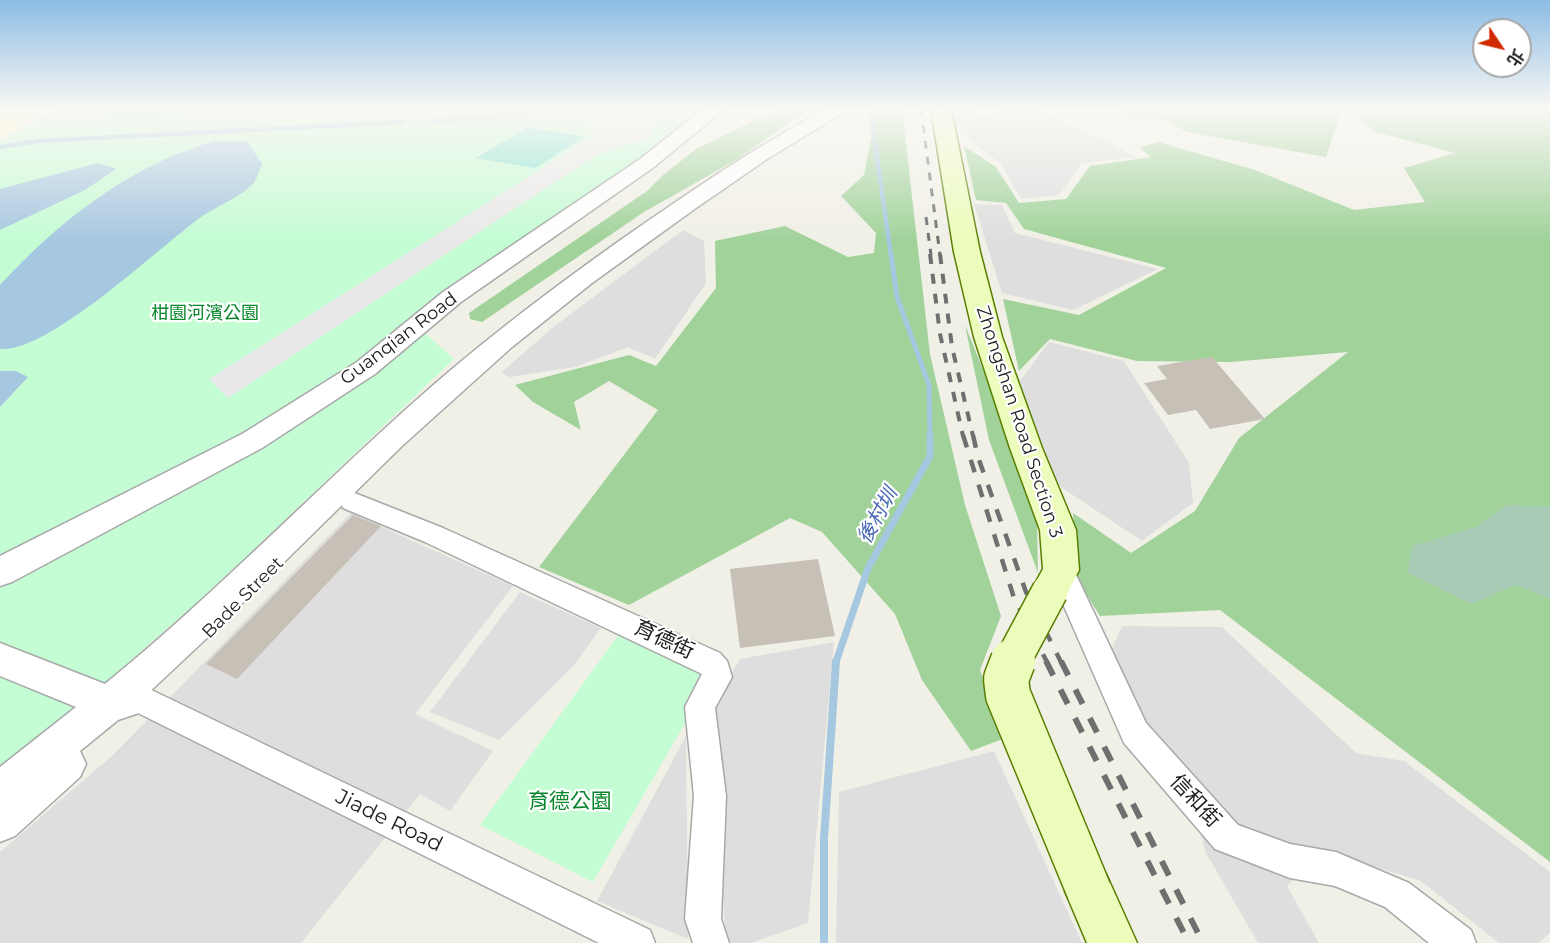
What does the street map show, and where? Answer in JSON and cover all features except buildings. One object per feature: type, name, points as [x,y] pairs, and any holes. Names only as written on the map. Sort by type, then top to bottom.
[{"type":"main road","name":"Zhongshan Road Section 3","points":[[949,153],[967,252],[988,338],[1026,448],[1058,530],[1055,580]]},
{"type":"main road","points":[[1055,580],[1011,664],[1006,679],[1008,695],[1112,943]]},
{"type":"street","name":"Guanqian Road","points":[[0,572],[252,441],[366,368],[452,297],[660,153]]},
{"type":"street","name":"Bade Street","points":[[0,821],[126,701],[165,655],[425,408],[476,363],[584,277],[705,190],[766,153]]},
{"type":"street","name":"育德街","points":[[352,501],[520,573],[710,662],[717,670],[717,676],[700,707],[710,796],[703,920],[711,943]]},
{"type":"street","name":"信和街","points":[[1055,580],[1136,733],[1227,837],[1290,861],[1336,869],[1397,895],[1458,943]]},
{"type":"street","points":[[0,659],[126,701]]},
{"type":"street","name":"Bade Street","points":[[0,792],[126,701]]},
{"type":"street","name":"Jiade Road","points":[[126,701],[637,943]]},
{"type":"shaded area","points":[[181,153],[255,153],[262,164],[252,185],[201,217],[74,317],[21,346],[0,349],[0,285],[71,218],[97,198],[153,165]]},
{"type":"shaded area","points":[[484,153],[559,153],[535,168],[476,158]]},
{"type":"shaded area","points":[[566,153],[602,153],[228,398],[209,379]]},
{"type":"shaded area","points":[[691,153],[746,153],[644,212],[482,322],[470,319],[469,313],[647,191]]},
{"type":"shaded area","points":[[868,153],[907,153],[930,354],[965,505],[1001,616],[980,670],[1005,738],[971,751],[922,680],[895,614],[822,532],[790,518],[629,605],[539,567],[658,410],[609,381],[574,402],[581,430],[533,402],[515,385],[629,355],[656,366],[716,288],[715,241],[785,226],[848,257],[874,253],[876,233],[841,196],[864,175]]},
{"type":"shaded area","points":[[966,153],[975,153],[996,167],[1019,203],[1066,199],[1090,166],[1151,157],[1146,153],[1196,153],[1255,170],[1354,210],[1425,202],[1404,168],[1455,153],[1550,153],[1550,862],[1220,610],[1100,616],[1078,581],[1073,513],[1131,553],[1195,511],[1239,438],[1348,352],[1230,362],[1137,361],[1050,339],[1019,371],[1003,299],[1079,315],[1166,268],[1024,229],[1006,203],[976,200]]},
{"type":"shaded area","points":[[987,153],[1129,153],[1137,157],[1082,163],[1059,195],[1021,199],[1001,164]]},
{"type":"shaded area","points":[[1304,153],[1327,153],[1326,157]]},
{"type":"shaded area","points":[[98,163],[116,169],[85,190],[0,230],[0,189]]},
{"type":"shaded area","points":[[974,204],[1002,205],[1015,233],[1158,269],[1073,310],[1002,293]]},
{"type":"shaded area","points":[[683,230],[704,241],[706,283],[655,359],[628,347],[575,367],[510,377],[501,373],[552,328]]},
{"type":"shaded area","points":[[965,325],[1019,459],[1037,522],[1038,573],[989,440]]},
{"type":"shaded area","points":[[1049,342],[1124,361],[1189,463],[1193,503],[1142,541],[1055,483],[1019,382]]},
{"type":"shaded area","points":[[0,371],[16,371],[28,377],[0,407]]},
{"type":"shaded area","points":[[1507,505],[1550,507],[1550,599],[1516,585],[1471,604],[1408,573],[1412,546],[1476,527]]},
{"type":"shaded area","points":[[351,513],[513,586],[415,714],[493,751],[450,811],[420,794],[301,943],[0,943],[0,852],[113,755]]},
{"type":"shaded area","points":[[520,592],[601,628],[575,664],[499,740],[430,712]]},
{"type":"shaded area","points":[[1122,626],[1222,627],[1356,753],[1404,761],[1550,872],[1550,933],[1538,943],[1499,943],[1421,881],[1322,851],[1287,886],[1319,943],[1258,943],[1206,853],[1185,773],[1143,731],[1110,653]]},
{"type":"shaded area","points":[[834,642],[808,923],[751,943],[726,943],[711,708],[740,659]]},
{"type":"shaded area","points":[[686,736],[688,939],[597,901]]},
{"type":"shaded area","points":[[994,751],[1082,943],[836,943],[839,792]]},
{"type":"green space","name":"柑園河濱公園","points":[[0,153],[671,153],[419,328],[454,359],[209,592],[0,775]]},
{"type":"green space","name":"育德公園","points":[[622,630],[705,667],[709,682],[593,882],[480,825]]},
{"type":"waterway","name":"後村圳","points":[[876,153],[891,255]]},
{"type":"waterway","name":"後村圳","points":[[891,254],[897,297],[929,385],[930,436]]},
{"type":"waterway","name":"後村圳","points":[[836,662],[868,568],[930,456],[930,436]]},
{"type":"waterway","name":"後村圳","points":[[824,943],[824,839],[836,661]]},
{"type":"railway","points":[[927,153],[940,255]]},
{"type":"railway","points":[[926,217],[931,255]]},
{"type":"railway","points":[[930,254],[940,334],[963,436]]},
{"type":"railway","points":[[940,254],[952,347],[973,436]]},
{"type":"railway","points":[[963,435],[1014,598],[1047,662]]},
{"type":"railway","points":[[973,435],[978,457],[1026,592],[1061,662]]},
{"type":"railway","points":[[1046,661],[1189,943]]},
{"type":"railway","points":[[1061,661],[1203,943]]}]
